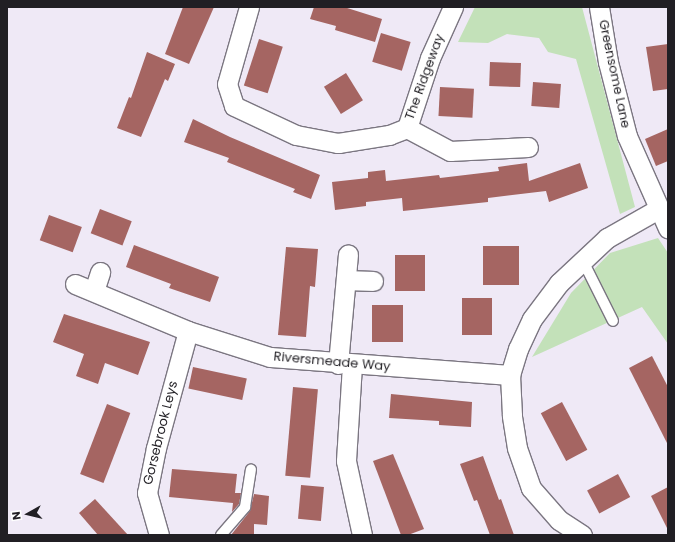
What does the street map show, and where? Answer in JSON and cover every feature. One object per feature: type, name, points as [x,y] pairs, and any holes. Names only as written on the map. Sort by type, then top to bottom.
[{"type":"street","name":"The Ridgeway","points":[[249,7],[227,84],[234,106],[296,135],[338,143],[389,135],[407,128],[430,58],[453,7]]},
{"type":"street","name":"Greensome Lane","points":[[599,7],[608,62],[627,136],[658,209],[668,228]]},
{"type":"street","points":[[407,128],[450,151],[528,147]]},
{"type":"street","points":[[582,535],[559,520],[531,488],[517,448],[512,415],[510,375],[518,349],[532,319],[559,283],[582,259],[607,238],[658,209]]},
{"type":"street","points":[[348,254],[346,280],[345,364],[346,461],[362,535]]},
{"type":"street","points":[[94,291],[100,272]]},
{"type":"street","points":[[346,280],[373,281]]},
{"type":"street","name":"Riversmeade Way","points":[[75,284],[188,331],[270,357],[345,364],[510,375]]},
{"type":"street","name":"Gorsebrook Leys","points":[[159,535],[147,493],[156,448],[188,331]]},
{"type":"lane","points":[[582,259],[613,321]]},
{"type":"lane","points":[[221,535],[245,507],[251,470]]},
{"type":"green space","points":[[475,7],[582,7],[635,207],[620,214],[576,59],[548,52],[539,38],[507,34],[488,43],[458,42]]},
{"type":"green space","points":[[658,238],[668,253],[668,344],[642,307],[532,357],[571,293],[610,253]]},
{"type":"building","points":[[183,7],[214,7],[189,64],[165,54]]},
{"type":"building","points":[[314,7],[344,7],[382,19],[375,42],[335,30],[336,26],[310,19]]},
{"type":"building","points":[[381,33],[411,42],[402,71],[372,62]]},
{"type":"building","points":[[259,39],[283,47],[268,93],[244,86]]},
{"type":"building","points":[[668,44],[668,89],[653,91],[646,47]]},
{"type":"building","points":[[147,52],[175,64],[168,81],[165,79],[141,137],[117,128],[129,97],[131,98]]},
{"type":"building","points":[[490,62],[521,63],[520,87],[489,86]]},
{"type":"building","points":[[346,73],[363,100],[341,114],[324,87]]},
{"type":"building","points":[[533,82],[561,84],[559,108],[531,106]]},
{"type":"building","points":[[440,87],[474,89],[472,118],[438,116]]},
{"type":"building","points":[[193,119],[230,137],[320,175],[311,199],[293,192],[295,189],[227,162],[229,158],[184,142]]},
{"type":"building","points":[[668,129],[668,161],[656,166],[645,139]]},
{"type":"building","points":[[527,163],[529,181],[580,163],[588,188],[549,202],[546,191],[488,198],[488,202],[403,211],[402,198],[366,202],[366,206],[335,210],[332,182],[368,178],[368,172],[385,170],[386,181],[439,175],[440,178],[499,171],[498,167]]},
{"type":"building","points":[[100,209],[132,221],[122,245],[91,233]]},
{"type":"building","points":[[49,215],[82,227],[73,252],[40,240]]},
{"type":"building","points":[[134,245],[219,277],[210,302],[169,288],[171,284],[126,267]]},
{"type":"building","points":[[483,246],[519,246],[519,285],[483,285]]},
{"type":"building","points":[[286,247],[318,249],[315,287],[310,286],[306,337],[278,335]]},
{"type":"building","points":[[395,255],[425,255],[425,291],[395,291]]},
{"type":"building","points":[[462,298],[492,298],[492,335],[462,335]]},
{"type":"building","points":[[372,305],[403,305],[403,342],[372,342]]},
{"type":"building","points":[[64,314],[150,342],[138,375],[105,363],[98,384],[76,376],[84,354],[53,342]]},
{"type":"building","points":[[652,356],[668,387],[668,445],[629,368]]},
{"type":"building","points":[[193,367],[247,378],[242,400],[188,389]]},
{"type":"building","points":[[293,387],[318,389],[310,478],[285,476]]},
{"type":"building","points":[[391,394],[472,402],[471,427],[439,425],[439,421],[389,418]]},
{"type":"building","points":[[562,402],[587,450],[566,461],[541,413]]},
{"type":"building","points":[[107,404],[130,413],[103,483],[80,474]]},
{"type":"building","points":[[393,454],[424,529],[408,535],[401,535],[373,461]]},
{"type":"building","points":[[483,456],[514,535],[490,535],[477,500],[474,501],[460,464]]},
{"type":"building","points":[[172,469],[237,474],[235,493],[241,493],[239,504],[232,512],[233,503],[169,497]]},
{"type":"building","points":[[618,474],[630,497],[599,513],[587,490]]},
{"type":"building","points":[[301,485],[324,487],[321,521],[298,519]]},
{"type":"building","points":[[668,487],[668,530],[651,496]]},
{"type":"building","points":[[254,494],[269,496],[267,525],[254,524],[254,535],[231,535],[250,511]]},
{"type":"building","points":[[95,499],[128,535],[98,535],[79,513]]}]
